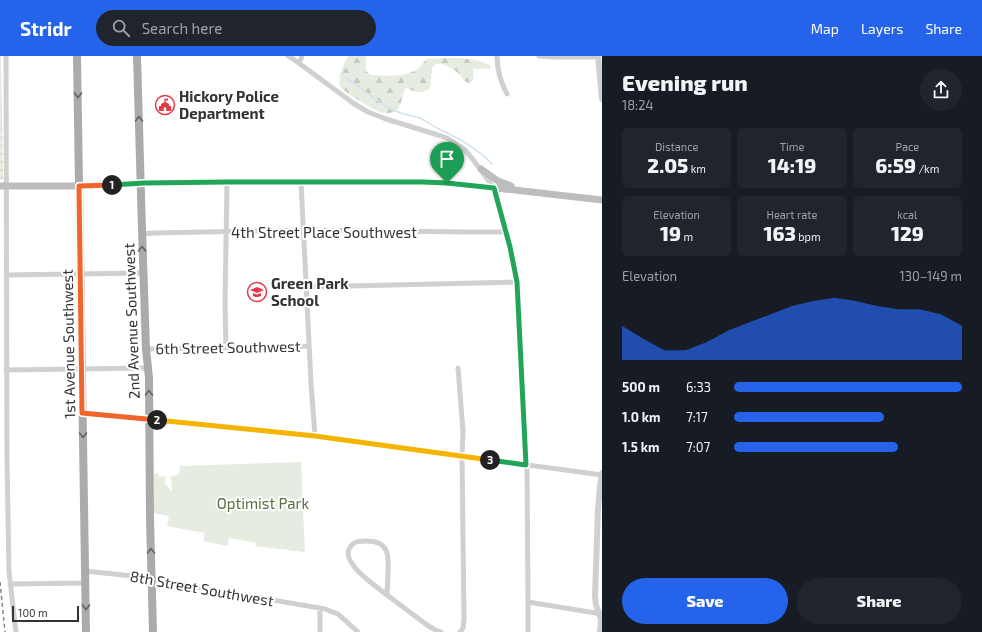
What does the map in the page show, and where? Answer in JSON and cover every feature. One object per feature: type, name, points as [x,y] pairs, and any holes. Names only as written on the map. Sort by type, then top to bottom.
[{"type":"main road","name":"1st Avenue Southwest","points":[[77,56],[86,632]]},
{"type":"main road","name":"2nd Avenue Southwest","points":[[138,56],[143,273],[148,368],[153,632]]},
{"type":"main road","points":[[481,169],[502,183],[528,192]]},
{"type":"main road","points":[[3,186],[79,186],[141,183],[227,182],[423,182],[447,183],[602,200]]},
{"type":"street","points":[[6,56],[3,186],[6,275],[7,460],[9,572],[16,632]]},
{"type":"street","points":[[288,56],[353,103],[368,112],[438,135],[455,143],[464,149],[471,157],[494,188],[514,264],[517,282],[526,465],[528,632]]},
{"type":"street","points":[[298,63],[302,56]]},
{"type":"street","points":[[497,56],[499,76],[507,94]]},
{"type":"street","points":[[539,56],[598,56],[602,99]]},
{"type":"street","points":[[226,347],[225,311],[227,182]]},
{"type":"street","points":[[300,182],[315,436]]},
{"type":"street","name":"4th Street Place Southwest","points":[[142,234],[303,230],[505,232]]},
{"type":"street","points":[[6,275],[143,273]]},
{"type":"street","points":[[306,287],[517,282]]},
{"type":"street","name":"6th Street Southwest","points":[[146,349],[309,346]]},
{"type":"street","name":"6th Street Southwest","points":[[6,370],[148,368]]},
{"type":"street","points":[[458,368],[463,431],[464,619],[463,628],[460,632]]},
{"type":"street","points":[[82,413],[315,436],[602,474],[598,509],[595,596],[596,605],[601,614],[600,632]]},
{"type":"street","points":[[387,595],[388,556],[384,547],[380,543],[375,542],[355,542],[348,550],[349,557],[364,577],[374,586],[427,625],[441,632]]},
{"type":"street","name":"8th Street Southwest","points":[[85,571],[151,578],[330,610],[338,614],[358,632]]},
{"type":"street","points":[[10,584],[85,583]]},
{"type":"street","points":[[528,602],[601,614]]},
{"type":"street","points":[[320,608],[320,632]]},
{"type":"green space","points":[[0,56],[3,179],[0,180]]},
{"type":"green space","points":[[349,56],[366,57],[366,71],[370,75],[380,76],[408,74],[422,65],[426,59],[451,58],[475,60],[490,65],[490,68],[473,68],[473,81],[468,83],[451,68],[443,64],[436,64],[432,69],[430,89],[418,92],[407,88],[405,89],[398,109],[392,113],[386,113],[380,112],[366,105],[341,87],[339,80],[340,76],[343,66]]},
{"type":"green space","name":"Optimist Park","points":[[301,462],[305,552],[255,546],[256,543],[229,538],[228,546],[203,541],[205,533],[167,526],[169,516],[154,513],[154,474],[158,473],[159,477],[165,476],[165,484],[172,491],[171,476],[179,475],[180,466]]},
{"type":"waterway","points":[[346,78],[391,109],[420,118],[474,148],[492,164]]},
{"type":"railway","points":[[0,582],[5,632]]},
{"type":"place","name":"Hickory Police Department","points":[[165,105]]},
{"type":"place","name":"Green Park School","points":[[257,292]]},
{"type":"route","points":[[227,182],[447,183],[494,188],[510,247],[517,282],[526,465],[315,436],[82,413],[79,186],[144,183],[227,182]]}]
